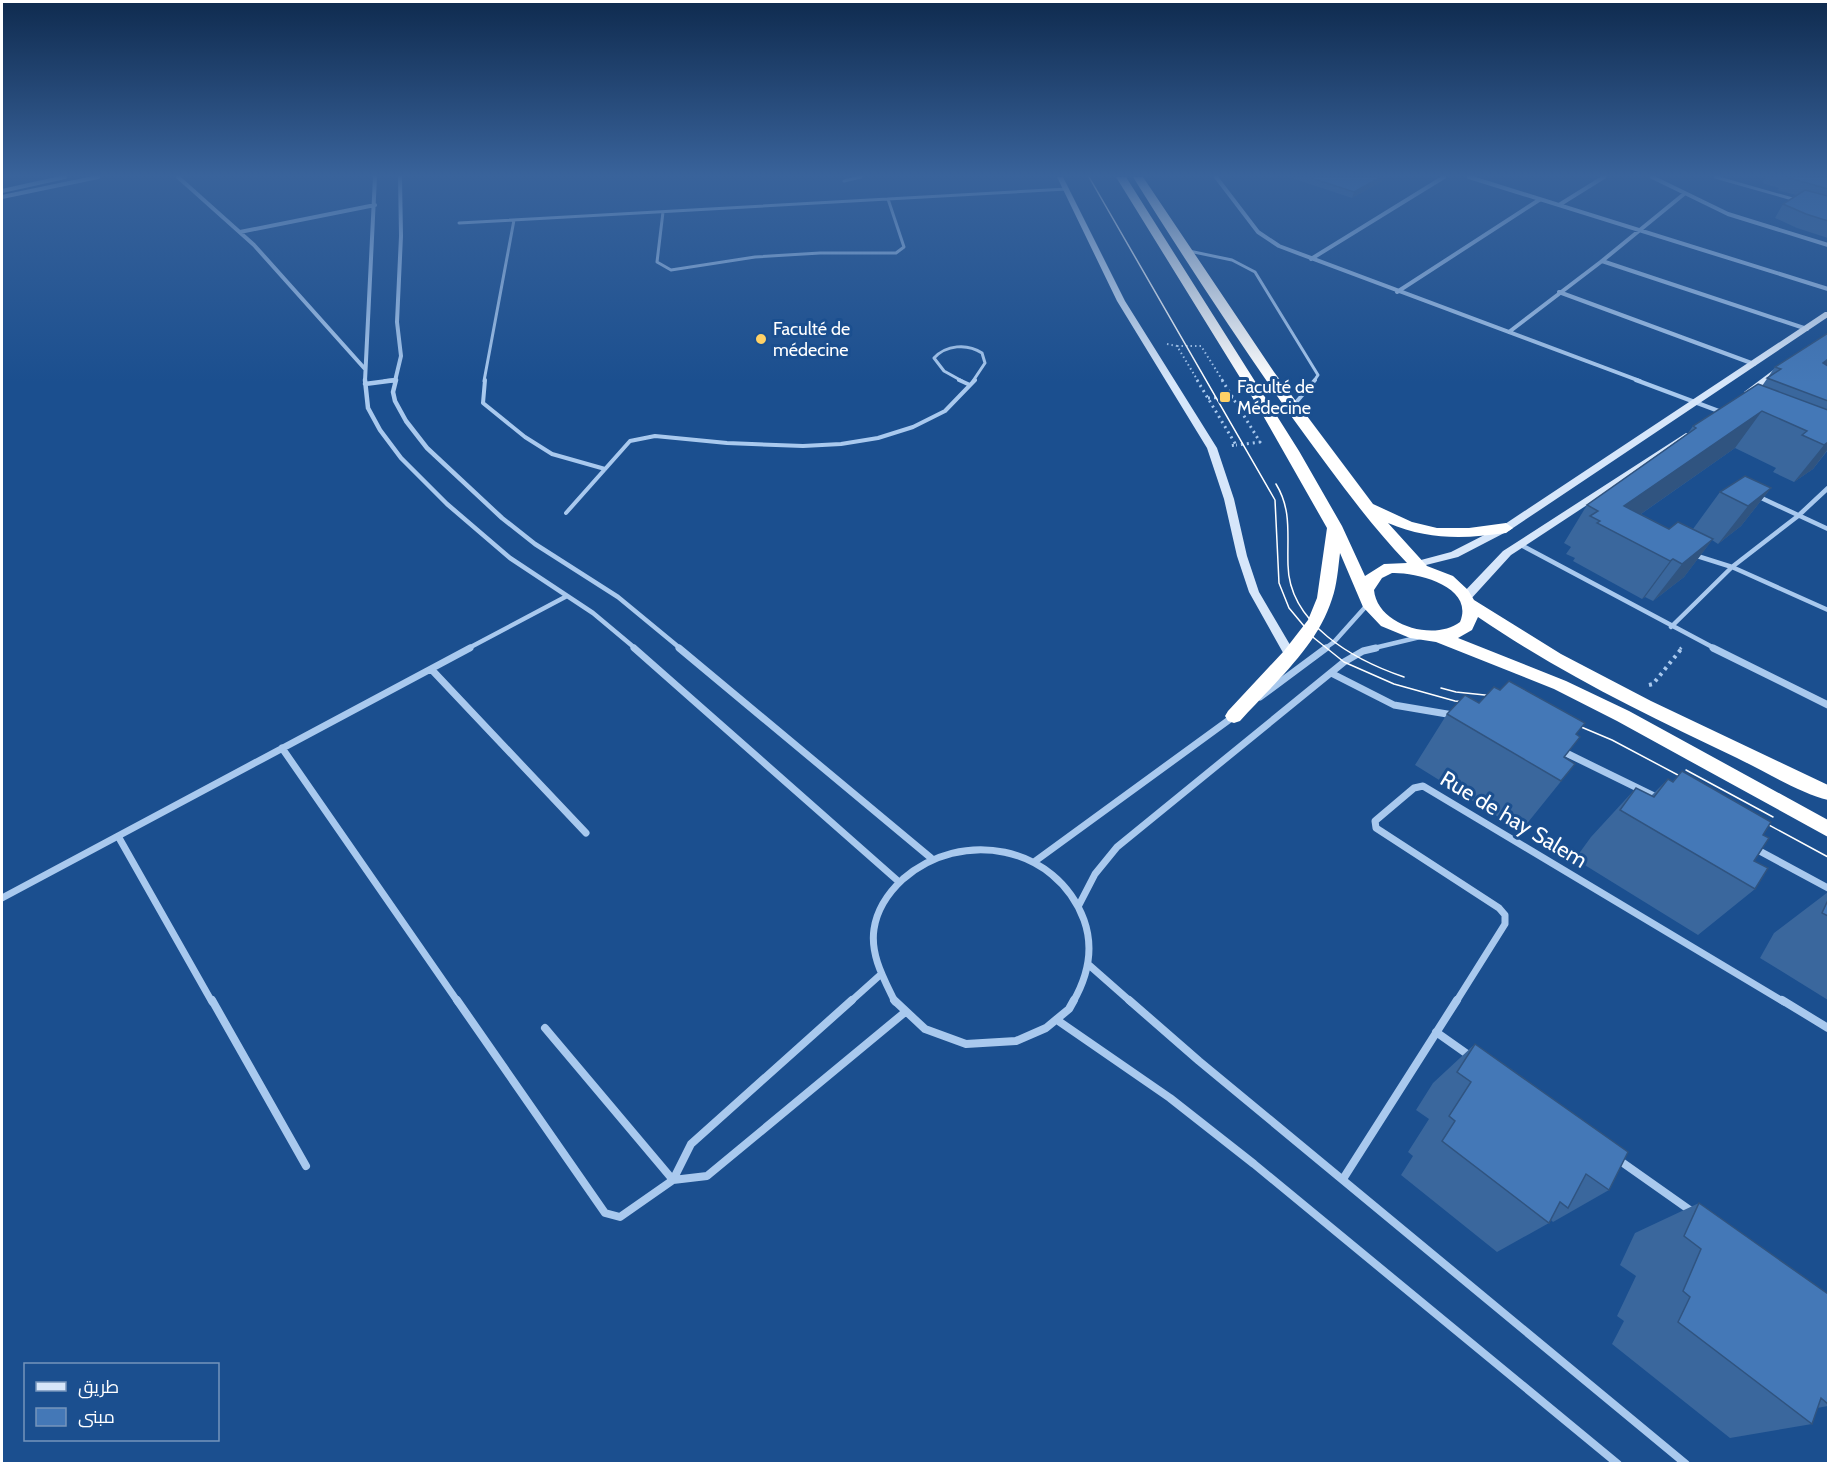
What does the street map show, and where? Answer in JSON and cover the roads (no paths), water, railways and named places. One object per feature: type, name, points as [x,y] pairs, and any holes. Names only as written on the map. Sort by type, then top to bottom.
[{"type":"highway","points":[[1165,245],[1335,526],[1348,549],[1366,599],[1375,613],[1390,624],[1509,663],[1581,695],[1828,829]]},
{"type":"highway","points":[[1181,245],[1292,407],[1414,567]]},
{"type":"highway","points":[[1363,503],[1403,525],[1434,533],[1465,534],[1506,528]]},
{"type":"highway","points":[[1234,716],[1290,655],[1315,622],[1325,598],[1335,526]]},
{"type":"highway","points":[[1366,599],[1366,585],[1370,578],[1378,572],[1414,567],[1447,580],[1468,601],[1498,624],[1568,666],[1828,793]]},
{"type":"highway","points":[[1431,636],[1452,634],[1462,629],[1469,622],[1472,614],[1468,601]]},
{"type":"street","points":[[252,245],[365,370]]},
{"type":"street","points":[[373,245],[365,370],[368,408],[380,430],[401,459],[476,531],[510,558],[593,613],[671,679],[897,881]]},
{"type":"street","points":[[401,245],[397,322],[400,356],[393,392],[395,401],[427,448],[502,518],[535,543],[618,597],[931,858]]},
{"type":"street","points":[[1094,245],[1121,301],[1212,448],[1254,592],[1290,655]]},
{"type":"street","points":[[1278,245],[1397,292],[1733,416]]},
{"type":"street","points":[[1311,259],[1333,245]]},
{"type":"street","points":[[1397,292],[1469,245]]},
{"type":"street","points":[[1509,332],[1620,245]]},
{"type":"street","points":[[1691,245],[1828,289]]},
{"type":"street","points":[[1602,261],[1807,329]]},
{"type":"street","points":[[1559,292],[1754,363]]},
{"type":"street","points":[[1414,567],[1461,552],[1506,528],[1828,314]]},
{"type":"street","points":[[1740,399],[1785,366]]},
{"type":"street","points":[[365,384],[396,380]]},
{"type":"street","points":[[1713,418],[1731,406]]},
{"type":"street","points":[[1468,601],[1492,566],[1519,544],[1693,431]]},
{"type":"street","points":[[1671,627],[1732,567],[1798,516],[1828,488]]},
{"type":"street","points":[[1750,493],[1828,529]]},
{"type":"street","points":[[1519,544],[1671,627],[1828,705]]},
{"type":"street","points":[[1691,554],[1732,567],[1828,610]]},
{"type":"street","points":[[2,898],[567,596]]},
{"type":"street","points":[[1034,862],[1334,642],[1366,599]]},
{"type":"street","points":[[1079,905],[1095,874],[1117,847],[1353,655],[1431,636]]},
{"type":"street","points":[[432,670],[586,833]]},
{"type":"street","points":[[1331,673],[1394,705],[1427,713],[1462,716]]},
{"type":"street","points":[[282,748],[605,1213],[620,1217],[673,1180],[707,1176],[904,1012]]},
{"type":"street","points":[[1558,749],[1670,804]]},
{"type":"street","name":"Rue de hay Salem","points":[[1343,1179],[1505,924],[1505,915],[1499,908],[1376,828],[1375,821],[1414,788],[1424,786],[1828,1028]]},
{"type":"street","points":[[118,836],[306,1166]]},
{"type":"street","points":[[1749,846],[1828,888]]},
{"type":"street","points":[[993,849],[1034,862],[1067,888],[1079,905],[1087,924],[1091,944],[1089,965],[1084,985],[1073,1004],[1058,1020],[1039,1032],[1016,1041],[993,1044],[968,1043],[944,1037],[922,1027],[904,1012],[890,995],[879,976],[873,956],[873,935],[877,915],[885,897],[897,881],[913,868],[951,851],[993,849]]},
{"type":"street","points":[[1089,965],[1199,1061],[1686,1464]]},
{"type":"street","points":[[673,1180],[691,1144],[879,976]]},
{"type":"street","points":[[1058,1020],[1170,1098],[1254,1164],[1618,1464]]},
{"type":"street","points":[[545,1028],[673,1180]]},
{"type":"street","points":[[1436,1032],[1476,1060]]},
{"type":"street","points":[[1603,1149],[1701,1218]]},
{"type":"lane","points":[[509,245],[482,395],[483,403],[525,437],[552,454],[605,469]]},
{"type":"lane","points":[[659,245],[657,262],[670,270],[755,257],[820,253],[896,253],[903,245]]},
{"type":"lane","points":[[1183,249],[1243,263],[1255,273],[1318,375],[1292,407]]},
{"type":"lane","points":[[566,513],[630,441],[655,436],[751,445],[806,447],[858,441],[900,432],[928,421],[947,409],[970,385],[984,367],[985,358],[981,353],[965,346],[955,346],[936,354],[934,358],[936,364],[946,373],[970,385]]},
{"type":"tram line","points":[[1128,245],[1275,500],[1279,583],[1289,608],[1314,638],[1344,662],[1394,684],[1455,701],[1476,703]]},
{"type":"tram line","points":[[1276,484],[1287,513],[1288,565],[1291,586],[1300,605],[1312,622],[1346,650],[1365,661],[1404,677]]},
{"type":"tram line","points":[[1441,688],[1456,692],[1504,697]]},
{"type":"tram line","points":[[1567,721],[1612,740],[1693,783]]},
{"type":"tram line","points":[[1686,770],[1773,817]]},
{"type":"tram line","points":[[1756,818],[1828,857]]},
{"type":"place","name":"Faculté de médecine","points":[[761,339]]},
{"type":"place","name":"Faculté de Médecine","points":[[1225,397]]}]
